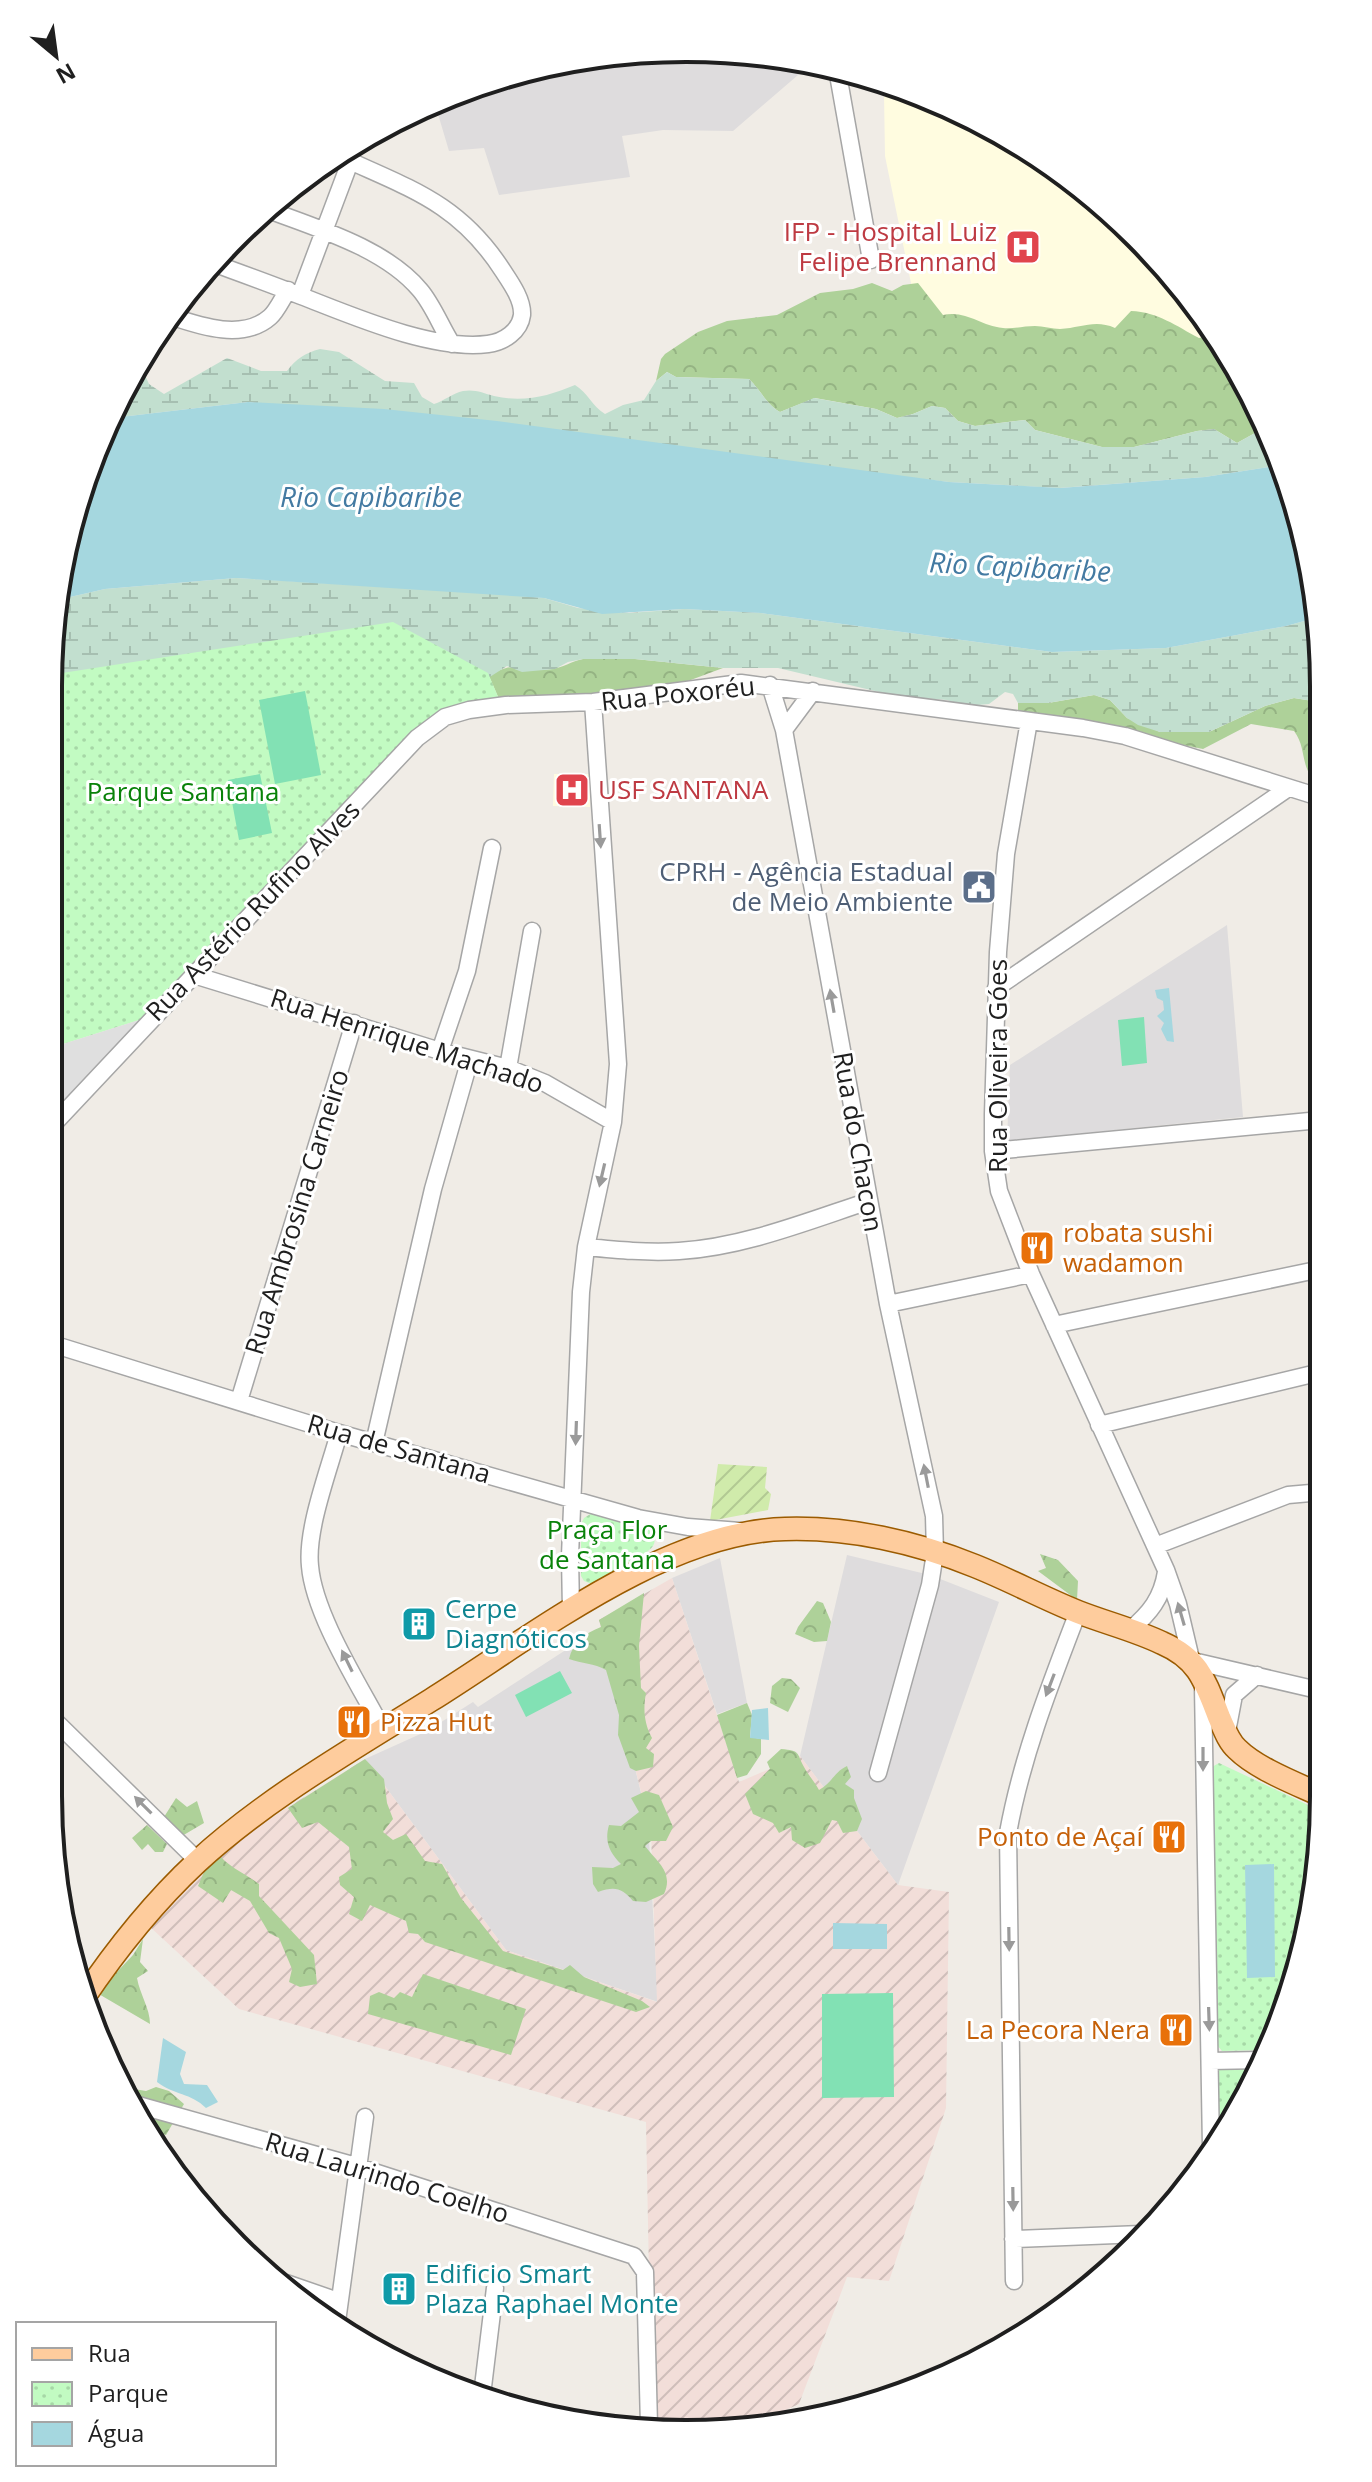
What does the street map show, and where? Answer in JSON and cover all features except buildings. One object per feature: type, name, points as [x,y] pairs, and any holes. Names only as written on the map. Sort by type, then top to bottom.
[{"type":"main road","points":[[92,1986],[160,1899],[198,1861],[277,1800],[571,1611],[679,1552],[709,1541],[754,1531],[834,1531],[895,1542],[971,1565],[1078,1612],[1161,1642],[1196,1667],[1227,1734],[1240,1752],[1310,1790]]},
{"type":"street","points":[[841,81],[871,260]]},
{"type":"street","points":[[224,267],[390,328],[452,344],[488,344],[501,341],[514,332],[521,319],[522,306],[490,250],[441,204],[350,161]]},
{"type":"street","points":[[181,320],[201,326],[243,329],[270,317],[294,293],[323,231],[342,165]]},
{"type":"street","points":[[279,214],[386,260],[422,292],[452,344]]},
{"type":"street","name":"Rua Poxoréu","points":[[469,710],[506,705],[593,702],[715,685],[770,685],[1125,736],[1310,795]]},
{"type":"street","name":"Rua do Chacon","points":[[770,685],[784,730],[888,1304],[931,1503],[935,1553],[930,1585],[878,1773]]},
{"type":"street","points":[[784,730],[813,691]]},
{"type":"street","points":[[571,1611],[570,1556],[581,1292],[586,1247],[613,1122],[618,1064],[593,702]]},
{"type":"street","name":"Rua Astério Rufino Alves","points":[[62,1115],[417,738],[445,717],[469,710]]},
{"type":"street","name":"Rua Oliveira Góes","points":[[1029,721],[1006,854],[996,988],[993,1151],[999,1191],[1031,1274],[1166,1570],[1196,1667],[1211,2133]]},
{"type":"street","points":[[996,988],[1287,789]]},
{"type":"street","points":[[440,1051],[467,971],[492,848]]},
{"type":"street","points":[[508,1068],[532,931]]},
{"type":"street","name":"Rua Henrique Machado","points":[[194,975],[440,1051],[508,1068],[545,1083],[613,1122]]},
{"type":"street","name":"Rua Ambrosina Carneiro","points":[[239,1401],[354,1023]]},
{"type":"street","points":[[374,1443],[426,1221],[470,1059]]},
{"type":"street","points":[[993,1151],[1310,1121]]},
{"type":"street","points":[[586,1247],[657,1252],[704,1248],[788,1228],[869,1201]]},
{"type":"street","points":[[1054,1325],[1310,1271]]},
{"type":"street","points":[[888,1304],[1031,1274]]},
{"type":"street","name":"Rua de Santana","points":[[62,1347],[339,1433],[638,1518],[688,1527],[754,1531]]},
{"type":"street","points":[[1099,1425],[1310,1375]]},
{"type":"street","points":[[339,1433],[311,1537],[309,1564],[326,1618],[383,1730]]},
{"type":"street","points":[[1155,1546],[1288,1495],[1310,1493]]},
{"type":"street","points":[[1130,1630],[1157,1602],[1166,1570]]},
{"type":"street","points":[[1014,2281],[1008,1833],[1030,1740],[1078,1612]]},
{"type":"street","points":[[1196,1667],[1257,1675],[1310,1688]]},
{"type":"street","points":[[1227,1734],[1234,1695],[1257,1675]]},
{"type":"street","points":[[62,1728],[198,1861]]},
{"type":"street","points":[[1210,2061],[1251,2060]]},
{"type":"street","name":"Rua Laurindo Coelho","points":[[145,2107],[356,2166],[634,2256],[645,2272],[649,2419]]},
{"type":"street","points":[[337,2314],[365,2117]]},
{"type":"street","points":[[1013,2239],[1129,2234]]},
{"type":"street","points":[[483,2386],[495,2288]]},
{"type":"street","points":[[304,2289],[338,2301]]},
{"type":"shaded area","points":[[645,63],[727,63],[801,73],[733,131],[663,130],[622,136],[630,177],[499,195],[484,148],[449,151],[438,114],[524,83],[605,67]]},
{"type":"shaded area","name":"IFP - Hospital Luiz Felipe Brennand","points":[[884,94],[925,109],[998,146],[1066,191],[1127,245],[1181,306],[1207,342],[936,331],[912,288],[885,156]]},
{"type":"shaded area","name":"USF SANTANA","points":[[554,774],[591,774],[590,807],[553,806]]},
{"type":"shaded area","points":[[1227,925],[1243,1117],[1007,1141],[1010,1065]]},
{"type":"shaded area","points":[[152,1016],[62,1112],[62,1044]]},
{"type":"shaded area","points":[[847,1555],[930,1575],[999,1602],[898,1885],[800,1756]]},
{"type":"shaded area","points":[[720,1558],[747,1703],[717,1714],[672,1578]]},
{"type":"shaded area","points":[[672,1578],[739,1782],[800,1756],[898,1885],[949,1892],[946,2108],[889,2281],[847,2277],[799,2404],[779,2413],[727,2419],[652,2419],[646,2122],[239,2009],[149,1926],[223,1848],[365,1759],[506,1950],[657,2002],[651,1833],[599,1620]]},
{"type":"shaded area","points":[[601,1627],[648,1822],[658,2002],[506,1950],[365,1759],[427,1731],[473,1702],[478,1707]]},
{"type":"green space","points":[[872,283],[892,291],[903,285],[918,283],[943,315],[966,316],[1003,328],[1035,326],[1060,329],[1094,324],[1115,328],[1131,311],[1158,317],[1199,338],[1204,337],[1256,432],[1237,443],[1214,429],[1134,447],[1102,447],[1035,430],[1025,420],[975,426],[958,421],[945,408],[932,406],[897,418],[876,409],[815,398],[780,412],[749,379],[676,377],[667,372],[656,381],[665,354],[698,332],[727,321],[777,315],[820,293]]},
{"type":"green space","points":[[320,349],[339,352],[385,381],[414,383],[422,397],[434,404],[463,391],[526,398],[575,385],[605,414],[644,400],[656,381],[667,372],[676,377],[749,379],[780,412],[814,398],[876,409],[897,418],[932,406],[945,408],[958,421],[975,426],[1025,420],[1035,430],[1102,447],[1134,447],[1214,429],[1237,443],[1256,432],[1270,467],[1205,477],[1059,488],[949,482],[248,402],[123,417],[145,376],[149,384],[164,394],[227,358],[261,371],[287,371],[310,352]]},
{"type":"green space","points":[[236,578],[487,593],[544,598],[578,608],[629,613],[684,609],[761,613],[1052,652],[1166,648],[1307,620],[1310,701],[1294,698],[1265,706],[1209,732],[1160,732],[1138,725],[1110,700],[1094,695],[1048,703],[1018,703],[1013,694],[1005,692],[989,704],[966,706],[947,700],[896,696],[778,668],[723,668],[635,659],[583,659],[555,669],[522,672],[507,666],[485,680],[62,688],[68,597],[105,589]]},
{"type":"green space","name":"Parque Santana","points":[[393,622],[488,673],[499,699],[442,722],[152,1016],[62,1044],[62,673]]},
{"type":"green space","points":[[583,659],[635,659],[723,668],[688,681],[561,697],[499,699],[489,676],[506,668],[552,669]]},
{"type":"green space","points":[[305,691],[321,775],[275,784],[259,700]]},
{"type":"green space","points":[[1094,695],[1110,700],[1127,718],[1160,732],[1209,732],[1265,706],[1294,698],[1310,701],[1310,776],[1294,731],[1251,724],[1203,749],[1018,712],[1018,703],[1048,703]]},
{"type":"green space","points":[[260,774],[272,833],[239,840],[228,780]]},
{"type":"green space","points":[[1144,1017],[1147,1063],[1122,1066],[1118,1020]]},
{"type":"green space","points":[[718,1464],[767,1467],[765,1488],[771,1494],[768,1510],[710,1521]]},
{"type":"green space","name":"Praça Flor de Santana","points":[[592,1513],[650,1530],[655,1542],[648,1551],[592,1584],[581,1576],[581,1524]]},
{"type":"green space","points":[[1040,1554],[1058,1560],[1078,1581],[1077,1600],[1038,1571],[1046,1568]]},
{"type":"green space","points":[[644,1593],[639,1646],[641,1688],[646,1693],[645,1716],[652,1738],[646,1748],[654,1754],[653,1767],[636,1771],[630,1768],[618,1735],[619,1715],[606,1670],[569,1659],[580,1639],[601,1627],[599,1620]]},
{"type":"green space","points":[[817,1601],[823,1603],[831,1622],[827,1641],[814,1642],[795,1634]]},
{"type":"green space","points":[[560,1671],[572,1693],[526,1717],[515,1695]]},
{"type":"green space","points":[[782,1678],[791,1679],[800,1688],[788,1712],[770,1703],[772,1686]]},
{"type":"green space","points":[[747,1703],[752,1715],[750,1737],[761,1739],[761,1754],[747,1775],[737,1778],[717,1715]]},
{"type":"green space","points":[[781,1749],[797,1753],[819,1790],[847,1766],[851,1777],[845,1784],[854,1790],[862,1819],[857,1831],[843,1833],[837,1821],[832,1820],[820,1843],[805,1848],[792,1840],[791,1827],[779,1833],[773,1823],[753,1814],[745,1794],[770,1769],[767,1762]]},
{"type":"green space","points":[[365,1759],[384,1779],[393,1819],[383,1832],[393,1840],[406,1834],[425,1861],[442,1864],[461,1898],[503,1951],[563,1970],[570,1965],[584,1977],[650,2007],[636,2012],[425,1942],[418,1934],[409,1933],[406,1921],[370,1905],[362,1921],[349,1914],[354,1897],[340,1885],[339,1877],[352,1869],[349,1847],[318,1822],[302,1828],[288,1808]]},
{"type":"green space","points":[[1219,1763],[1310,1808],[1305,1877],[1298,1918],[1277,1997],[1256,2050],[1222,2051],[1217,2045],[1212,1767]]},
{"type":"green space","points":[[646,1791],[659,1795],[673,1827],[666,1841],[651,1841],[645,1846],[666,1873],[664,1894],[646,1902],[633,1901],[618,1889],[598,1892],[593,1884],[592,1867],[613,1868],[621,1864],[609,1847],[609,1825],[621,1826],[639,1812],[631,1798]]},
{"type":"green space","points":[[176,1798],[187,1807],[197,1801],[204,1823],[182,1836],[164,1817]]},
{"type":"green space","points":[[147,1825],[167,1844],[163,1852],[155,1852],[148,1844],[142,1850],[132,1838]]},
{"type":"green space","points":[[221,1857],[259,1884],[259,1896],[314,1955],[317,1984],[300,1987],[289,1982],[292,1969],[279,1938],[269,1933],[250,1901],[231,1890],[223,1903],[198,1886],[207,1865]]},
{"type":"green space","points":[[143,1939],[140,1962],[148,1971],[137,1978],[150,2024],[97,1993],[133,1955]]},
{"type":"green space","points":[[423,1974],[526,2009],[511,2055],[368,2014],[370,1996],[379,1992],[394,1998],[400,1992],[412,1997]]},
{"type":"green space","points":[[893,1993],[894,2097],[822,2098],[822,1994]]},
{"type":"green space","points":[[1249,2067],[1219,2120],[1218,2071],[1220,2068]]},
{"type":"green space","points":[[156,2087],[169,2091],[184,2104],[166,2135],[161,2133],[136,2089],[146,2091]]},
{"type":"water","name":"Rio Capibaribe","points":[[248,402],[384,409],[497,421],[949,482],[1060,488],[1205,477],[1270,467],[1289,524],[1307,620],[1166,648],[1052,652],[761,613],[684,609],[602,614],[544,598],[236,578],[105,589],[68,597],[83,524],[109,447],[123,417]]},
{"type":"water","points":[[1169,988],[1174,1042],[1167,1041],[1161,1029],[1164,1023],[1157,1016],[1164,1010],[1163,1001],[1157,998],[1155,990]]},
{"type":"water","points":[[768,1708],[769,1740],[750,1738],[752,1710]]},
{"type":"water","points":[[1274,1864],[1275,1977],[1247,1978],[1245,1865]]},
{"type":"water","points":[[833,1923],[887,1924],[887,1949],[833,1949]]},
{"type":"water","points":[[163,2038],[186,2052],[180,2074],[184,2084],[207,2085],[218,2102],[206,2108],[157,2082]]},
{"type":"place","name":"IFP - Hospital Luiz Felipe Brennand","points":[[1023,247]]},
{"type":"place","name":"USF SANTANA","points":[[572,790]]},
{"type":"place","name":"CPRH - Agência Estadual de Meio Ambiente","points":[[979,887]]},
{"type":"place","name":"robata sushi wadamon","points":[[1037,1248]]},
{"type":"place","name":"Cerpe Diagnóticos","points":[[419,1624]]},
{"type":"place","name":"Pizza Hut","points":[[354,1722]]},
{"type":"place","name":"Ponto de Açaí","points":[[1169,1837]]},
{"type":"place","name":"La Pecora Nera","points":[[1176,2030]]},
{"type":"place","name":"Edificio Smart Plaza Raphael Monte","points":[[399,2289]]}]
